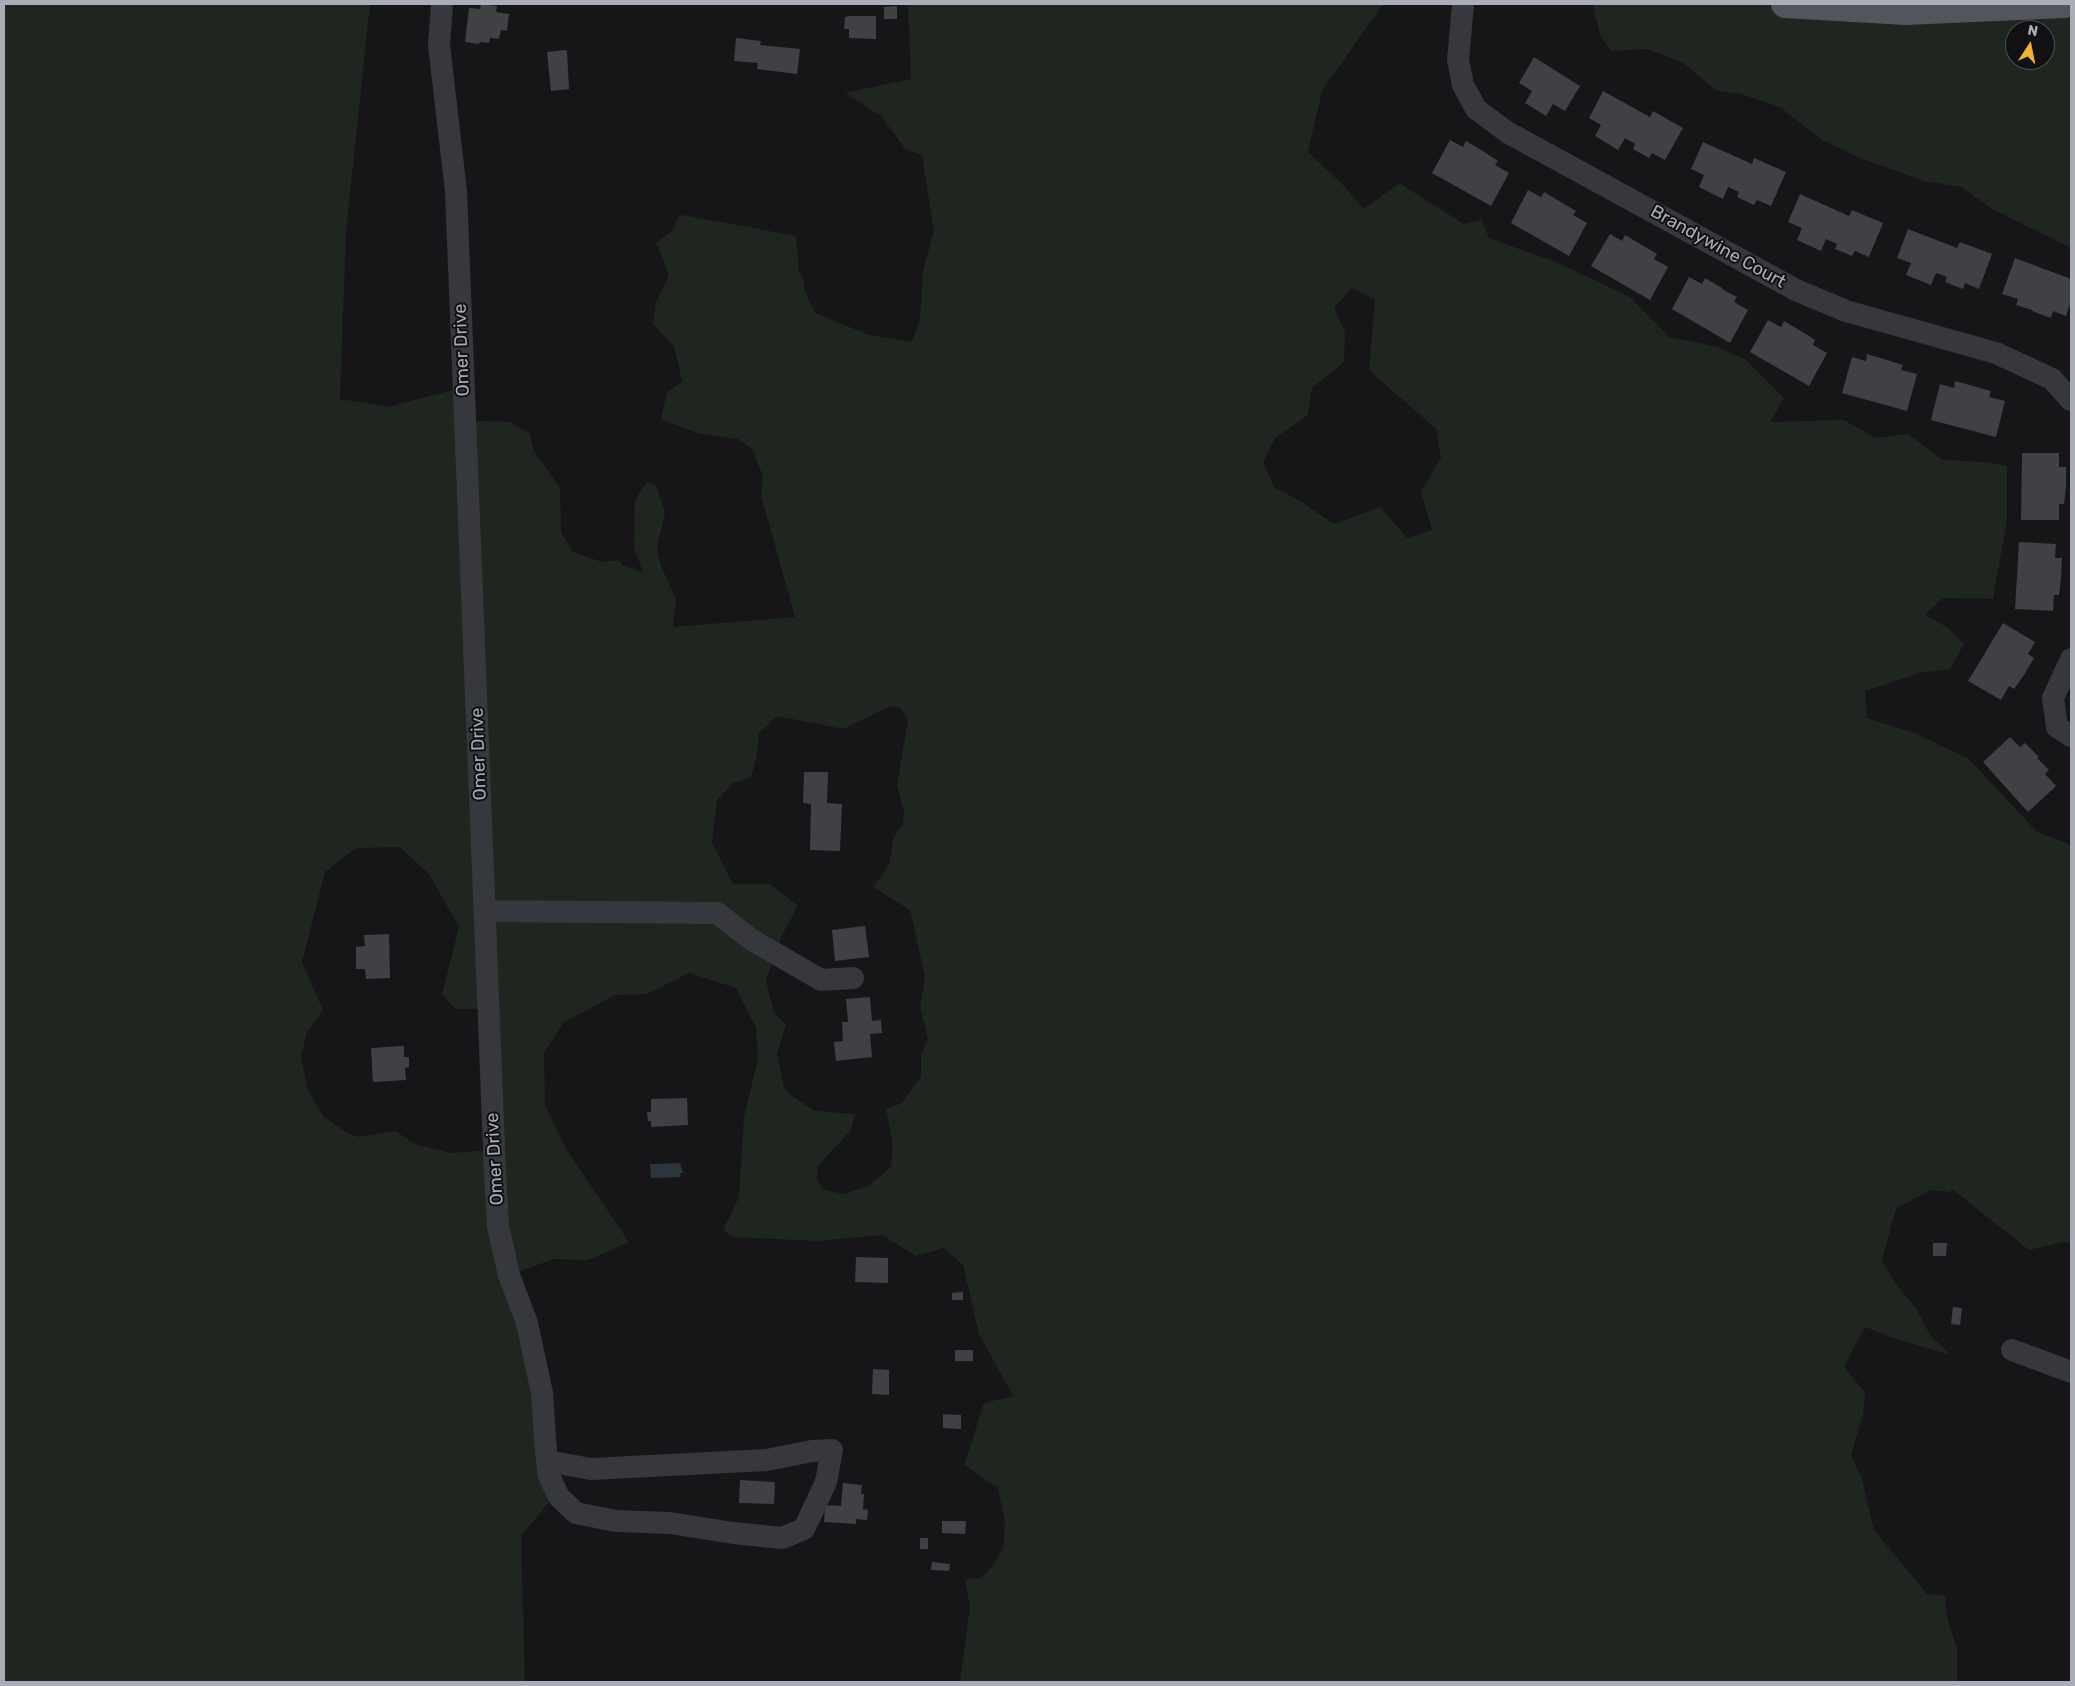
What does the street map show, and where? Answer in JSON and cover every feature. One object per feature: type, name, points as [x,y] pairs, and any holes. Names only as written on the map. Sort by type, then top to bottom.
[{"type":"main road","points":[[1785,4],[1906,11],[2064,4]]},
{"type":"street","name":"Omer Drive","points":[[442,4],[439,45],[456,192],[498,1226],[509,1275],[529,1332],[542,1393],[549,1476],[559,1498],[576,1513],[616,1521],[670,1523],[782,1538],[804,1529],[826,1482],[832,1450],[812,1451],[768,1460],[591,1470],[548,1461]]},
{"type":"street","name":"Brandywine Court","points":[[1463,4],[1458,60],[1463,85],[1476,109],[1506,132],[1796,290],[1846,311],[1996,353],[2052,379],[2071,400]]},
{"type":"street","points":[[2071,659],[2052,698],[2057,727],[2071,736]]},
{"type":"street","points":[[485,911],[717,913],[752,940],[821,980],[852,978]]},
{"type":"street","points":[[2012,1350],[2071,1372]]},
{"type":"shaded area","points":[[4,4],[370,4],[346,232],[340,399],[388,407],[464,387],[467,419],[511,422],[530,434],[534,451],[560,488],[561,532],[573,552],[602,562],[619,560],[623,566],[643,572],[634,548],[635,500],[647,482],[657,487],[665,513],[657,548],[661,566],[676,599],[673,627],[795,617],[761,495],[763,476],[752,449],[738,439],[698,433],[661,418],[667,393],[682,381],[674,346],[653,324],[656,302],[669,275],[656,243],[672,231],[678,217],[683,215],[796,236],[799,270],[804,281],[804,289],[815,313],[869,335],[912,342],[920,319],[923,271],[934,231],[922,155],[906,150],[882,117],[845,93],[911,79],[908,4],[1383,4],[1322,91],[1308,152],[1343,185],[1364,209],[1399,183],[1464,224],[1482,220],[1489,238],[1558,263],[1630,297],[1669,337],[1718,347],[1746,360],[1784,398],[1770,422],[1844,420],[1875,438],[1908,434],[1942,460],[1986,462],[2007,466],[2007,520],[1993,599],[1943,598],[1925,615],[1948,628],[1964,644],[1950,669],[1919,673],[1865,691],[1867,718],[1917,734],[1969,759],[2037,832],[2071,845],[2071,1243],[2064,1242],[2029,1250],[1952,1189],[1950,1192],[1930,1190],[1896,1209],[1882,1260],[1894,1281],[1917,1310],[1930,1335],[1950,1355],[1896,1339],[1865,1327],[1844,1366],[1865,1393],[1863,1414],[1851,1455],[1862,1479],[1874,1530],[1927,1594],[1945,1596],[1947,1618],[1957,1648],[1957,1682],[960,1682],[970,1606],[965,1580],[979,1578],[987,1573],[1003,1549],[1005,1522],[998,1488],[964,1465],[984,1403],[1013,1396],[979,1334],[963,1265],[944,1248],[916,1256],[882,1235],[817,1241],[732,1237],[723,1230],[739,1197],[744,1117],[758,1059],[756,1028],[736,988],[689,973],[647,994],[615,995],[563,1023],[544,1053],[545,1105],[565,1147],[629,1242],[588,1260],[554,1259],[507,1276],[522,1329],[549,1502],[521,1536],[525,1682],[4,1682]],"holes":[[[1352,288],[1375,300],[1369,370],[1436,429],[1441,458],[1421,492],[1432,530],[1407,538],[1380,507],[1334,524],[1303,503],[1274,487],[1263,462],[1275,438],[1308,415],[1312,388],[1344,362],[1345,332],[1334,308]],[[891,706],[901,708],[908,720],[897,785],[904,812],[903,824],[894,836],[889,865],[873,887],[910,910],[925,977],[920,1008],[928,1039],[921,1055],[921,1076],[902,1103],[886,1109],[893,1145],[891,1167],[868,1186],[844,1194],[825,1190],[817,1180],[818,1166],[851,1130],[855,1114],[815,1111],[789,1094],[784,1087],[777,1054],[786,1025],[774,1013],[766,981],[781,937],[798,906],[770,884],[733,884],[712,843],[717,800],[733,783],[751,777],[757,756],[759,733],[777,716],[843,729]],[[400,847],[429,874],[459,927],[442,994],[455,1009],[489,1009],[487,1150],[452,1153],[414,1144],[396,1131],[359,1137],[349,1134],[324,1117],[308,1091],[301,1056],[307,1032],[323,1010],[302,962],[325,872],[356,848]]]},
{"type":"shaded area","points":[[1593,4],[2071,4],[2071,250],[2067,246],[1994,210],[1961,187],[1924,181],[1862,159],[1822,140],[1780,107],[1741,94],[1716,90],[1682,62],[1647,49],[1611,51],[1600,35]]},
{"type":"shaded area","points":[[680,1163],[683,1173],[680,1173],[681,1177],[651,1178],[650,1164]]},
{"type":"building","points":[[481,4],[497,6],[496,12],[509,14],[507,31],[501,30],[499,39],[490,38],[489,43],[465,42],[469,8],[480,9]]},
{"type":"building","points":[[897,6],[897,19],[884,19],[884,7]]},
{"type":"building","points":[[876,16],[876,39],[849,38],[849,29],[844,29],[845,17]]},
{"type":"building","points":[[736,38],[761,41],[760,45],[800,49],[797,74],[757,69],[758,63],[734,61]]},
{"type":"building","points":[[567,51],[569,89],[551,91],[547,52]]},
{"type":"building","points":[[1534,57],[1580,86],[1565,111],[1553,104],[1546,116],[1525,103],[1532,91],[1519,83]]},
{"type":"building","points":[[1603,91],[1650,117],[1653,111],[1683,128],[1665,160],[1652,153],[1649,158],[1633,149],[1635,144],[1625,138],[1618,150],[1595,136],[1601,125],[1589,118]]},
{"type":"building","points":[[1450,140],[1463,147],[1466,141],[1498,161],[1495,165],[1509,173],[1491,206],[1432,173]]},
{"type":"building","points":[[1703,142],[1752,164],[1754,158],[1786,172],[1771,206],[1757,200],[1754,205],[1737,197],[1739,192],[1728,187],[1723,199],[1699,187],[1704,175],[1691,169]]},
{"type":"building","points":[[1528,190],[1541,197],[1544,192],[1576,211],[1573,215],[1587,223],[1569,256],[1511,223]]},
{"type":"building","points":[[1800,194],[1849,216],[1852,210],[1883,223],[1869,257],[1855,251],[1852,256],[1835,249],[1837,244],[1826,239],[1821,251],[1797,240],[1802,228],[1788,222]]},
{"type":"building","points":[[1908,229],[1957,248],[1960,242],[1992,254],[1979,289],[1965,283],[1963,289],[1945,282],[1947,277],[1936,273],[1931,285],[1906,275],[1911,263],[1897,258]]},
{"type":"building","points":[[1610,234],[1622,241],[1625,235],[1657,254],[1654,259],[1668,267],[1650,300],[1591,266]]},
{"type":"building","points":[[2015,258],[2071,279],[2071,301],[2066,316],[2053,311],[2051,318],[2016,305],[2018,299],[2002,294]]},
{"type":"building","points":[[1689,277],[1702,284],[1705,278],[1737,297],[1734,302],[1748,310],[1730,343],[1672,309]]},
{"type":"building","points":[[1768,320],[1781,327],[1784,321],[1815,340],[1813,345],[1827,353],[1809,386],[1750,352]]},
{"type":"building","points":[[1867,354],[1903,365],[1901,370],[1917,374],[1907,411],[1842,393],[1852,357],[1866,361]]},
{"type":"building","points":[[1955,381],[1991,391],[1989,397],[2005,401],[1996,437],[1931,420],[1940,384],[1954,388]]},
{"type":"building","points":[[2022,453],[2059,453],[2059,467],[2066,467],[2066,487],[2064,504],[2059,504],[2059,520],[2021,520]]},
{"type":"building","points":[[2019,542],[2056,544],[2055,558],[2062,558],[2059,595],[2054,595],[2053,611],[2015,609]]},
{"type":"building","points":[[2003,623],[2035,642],[2028,654],[2034,658],[2014,689],[2009,686],[2001,700],[1968,681]]},
{"type":"building","points":[[2010,737],[2020,747],[2025,743],[2039,757],[2037,758],[2049,770],[2045,774],[2056,786],[2028,812],[1983,762]]},
{"type":"building","points":[[804,772],[828,772],[827,803],[842,804],[840,851],[810,850],[811,804],[803,803]]},
{"type":"building","points":[[865,926],[869,957],[835,961],[832,930]]},
{"type":"building","points":[[389,934],[390,978],[366,979],[365,969],[356,969],[356,947],[365,946],[364,935]]},
{"type":"building","points":[[870,997],[872,1021],[881,1020],[882,1033],[870,1034],[872,1057],[836,1061],[834,1042],[843,1041],[842,1022],[848,1022],[846,999]]},
{"type":"building","points":[[404,1046],[404,1057],[409,1057],[409,1067],[405,1068],[406,1080],[373,1082],[371,1048]]},
{"type":"building","points":[[687,1098],[688,1125],[651,1127],[651,1121],[648,1121],[647,1112],[651,1112],[651,1099]]},
{"type":"building","points":[[1933,1243],[1947,1243],[1946,1256],[1933,1256]]},
{"type":"building","points":[[856,1257],[888,1258],[888,1283],[855,1282]]},
{"type":"building","points":[[963,1292],[963,1300],[952,1300],[952,1293]]},
{"type":"building","points":[[1953,1307],[1962,1308],[1960,1325],[1951,1324]]},
{"type":"building","points":[[955,1350],[973,1350],[973,1361],[955,1361]]},
{"type":"building","points":[[873,1369],[889,1370],[889,1395],[872,1394]]},
{"type":"building","points":[[943,1414],[961,1415],[961,1429],[943,1428]]},
{"type":"building","points":[[740,1480],[775,1482],[774,1504],[739,1503]]},
{"type":"building","points":[[843,1483],[862,1485],[861,1494],[864,1494],[863,1509],[868,1510],[867,1520],[856,1519],[856,1524],[824,1522],[825,1505],[841,1506]]},
{"type":"building","points":[[942,1521],[966,1521],[965,1534],[942,1533]]},
{"type":"building","points":[[920,1538],[928,1538],[928,1549],[920,1549]]},
{"type":"building","points":[[932,1562],[950,1564],[949,1571],[931,1570]]}]
